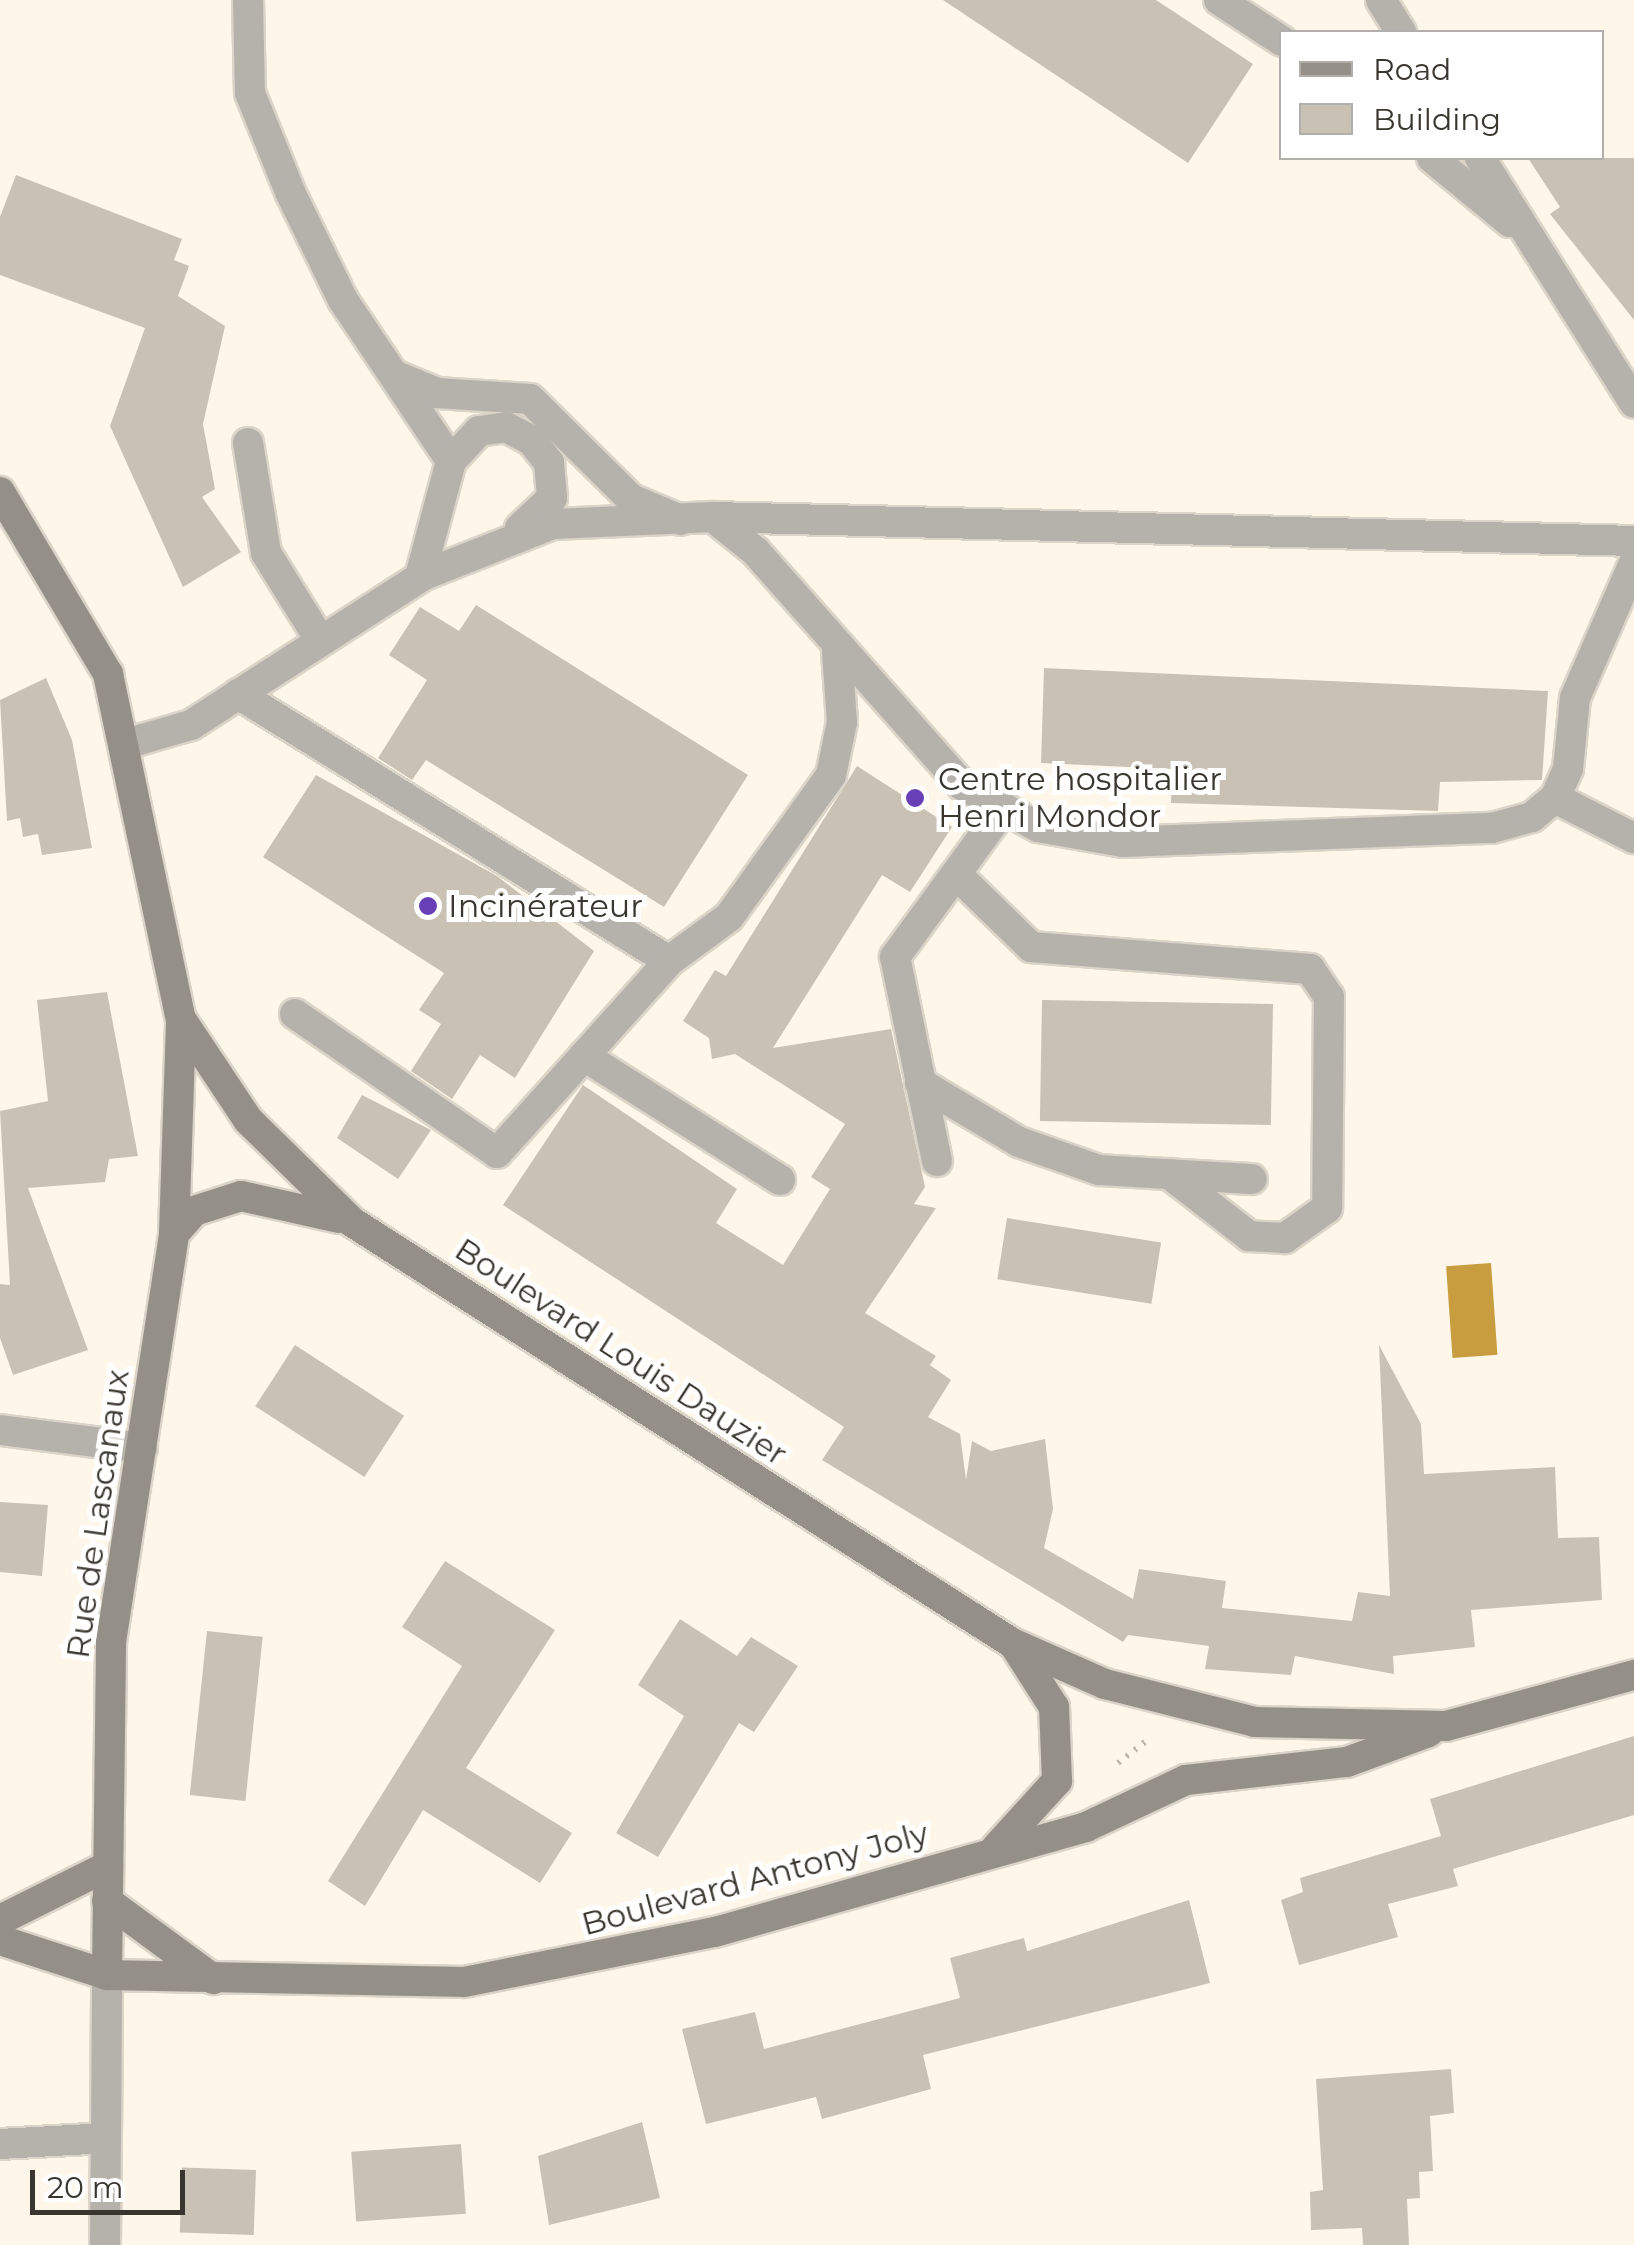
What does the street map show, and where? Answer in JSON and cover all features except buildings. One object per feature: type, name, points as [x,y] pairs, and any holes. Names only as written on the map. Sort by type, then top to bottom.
[{"type":"street","points":[[248,0],[250,92],[343,300],[451,461]]},
{"type":"street","points":[[1218,0],[1279,39]]},
{"type":"street","points":[[1381,0],[1400,30]]},
{"type":"street","points":[[1434,160],[1532,240]]},
{"type":"street","points":[[1481,160],[1634,403]]},
{"type":"street","points":[[394,375],[438,393],[530,399],[631,499],[699,519],[756,552],[837,654],[962,784],[1038,827],[1123,842],[1492,828],[1556,798]]},
{"type":"street","points":[[129,742],[191,724],[420,578],[532,522],[552,498],[548,463],[506,428],[462,440],[451,461],[420,578]]},
{"type":"street","points":[[248,442],[266,553],[320,640]]},
{"type":"street","name":"Boulevard Louis Dauzier","points":[[0,492],[76,610],[129,742],[182,1019],[248,1120],[352,1222],[1012,1643],[1105,1684],[1255,1722],[1446,1726],[1634,1675]]},
{"type":"street","points":[[494,540],[552,524],[699,519],[1634,541]]},
{"type":"street","points":[[1556,798],[1574,698],[1634,563]]},
{"type":"street","points":[[295,1014],[497,1153],[670,960],[729,917],[831,775],[842,722],[837,654]]},
{"type":"street","points":[[238,694],[670,960]]},
{"type":"street","points":[[1556,798],[1634,838]]},
{"type":"street","points":[[937,1161],[895,956],[1004,808]]},
{"type":"street","points":[[956,874],[1031,946],[1310,969],[1329,997],[1326,1208],[1285,1238],[1249,1236],[1169,1174]]},
{"type":"street","name":"Rue de Lascanaux","points":[[107,1975],[112,1642],[174,1234],[182,1019]]},
{"type":"street","points":[[584,1056],[780,1180]]},
{"type":"street","points":[[920,1082],[1019,1142],[1099,1170],[1252,1179]]},
{"type":"street","points":[[174,1234],[194,1211],[241,1196],[352,1222]]},
{"type":"street","points":[[0,1430],[142,1448]]},
{"type":"street","points":[[994,1850],[1058,1781],[1054,1707],[1012,1643]]},
{"type":"street","name":"Boulevard Antony Joly","points":[[0,1940],[107,1975],[218,1982],[464,1982],[715,1932],[1086,1827],[1186,1780],[1347,1762],[1446,1726]]},
{"type":"street","points":[[0,1920],[108,1866]]},
{"type":"street","points":[[107,1901],[218,1982]]},
{"type":"street","points":[[105,2245],[107,1975]]},
{"type":"street","points":[[0,2144],[106,2138]]},
{"type":"path","points":[[1100,1779],[1159,1730]]},
{"type":"shaded area","points":[[1491,1263],[1497,1355],[1453,1358],[1446,1266]]},
{"type":"place","name":"Centre hospitalier Henri Mondor","points":[[915,798]]},
{"type":"place","name":"Incinérateur","points":[[428,906]]}]
